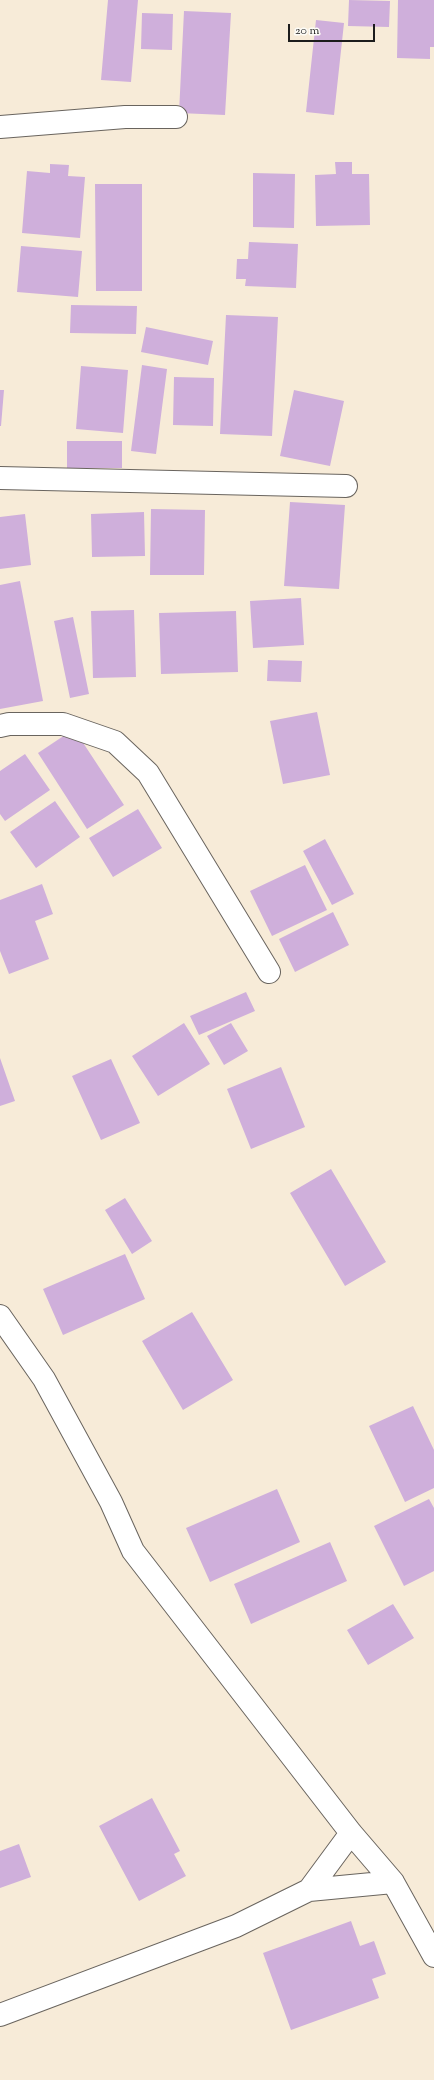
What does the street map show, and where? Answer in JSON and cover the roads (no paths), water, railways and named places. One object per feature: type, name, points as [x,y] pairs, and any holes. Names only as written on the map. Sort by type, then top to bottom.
[{"type":"street","points":[[0,127],[125,117],[176,117]]},
{"type":"street","points":[[0,478],[346,486]]},
{"type":"street","points":[[0,726],[9,724],[63,724],[115,742],[126,752],[148,773],[269,972]]},
{"type":"street","points":[[0,1316],[44,1379],[111,1502],[133,1551],[351,1833],[392,1882],[434,1956]]},
{"type":"street","points":[[309,1890],[351,1833]]},
{"type":"street","points":[[0,2015],[236,1926],[309,1890],[392,1882]]}]
